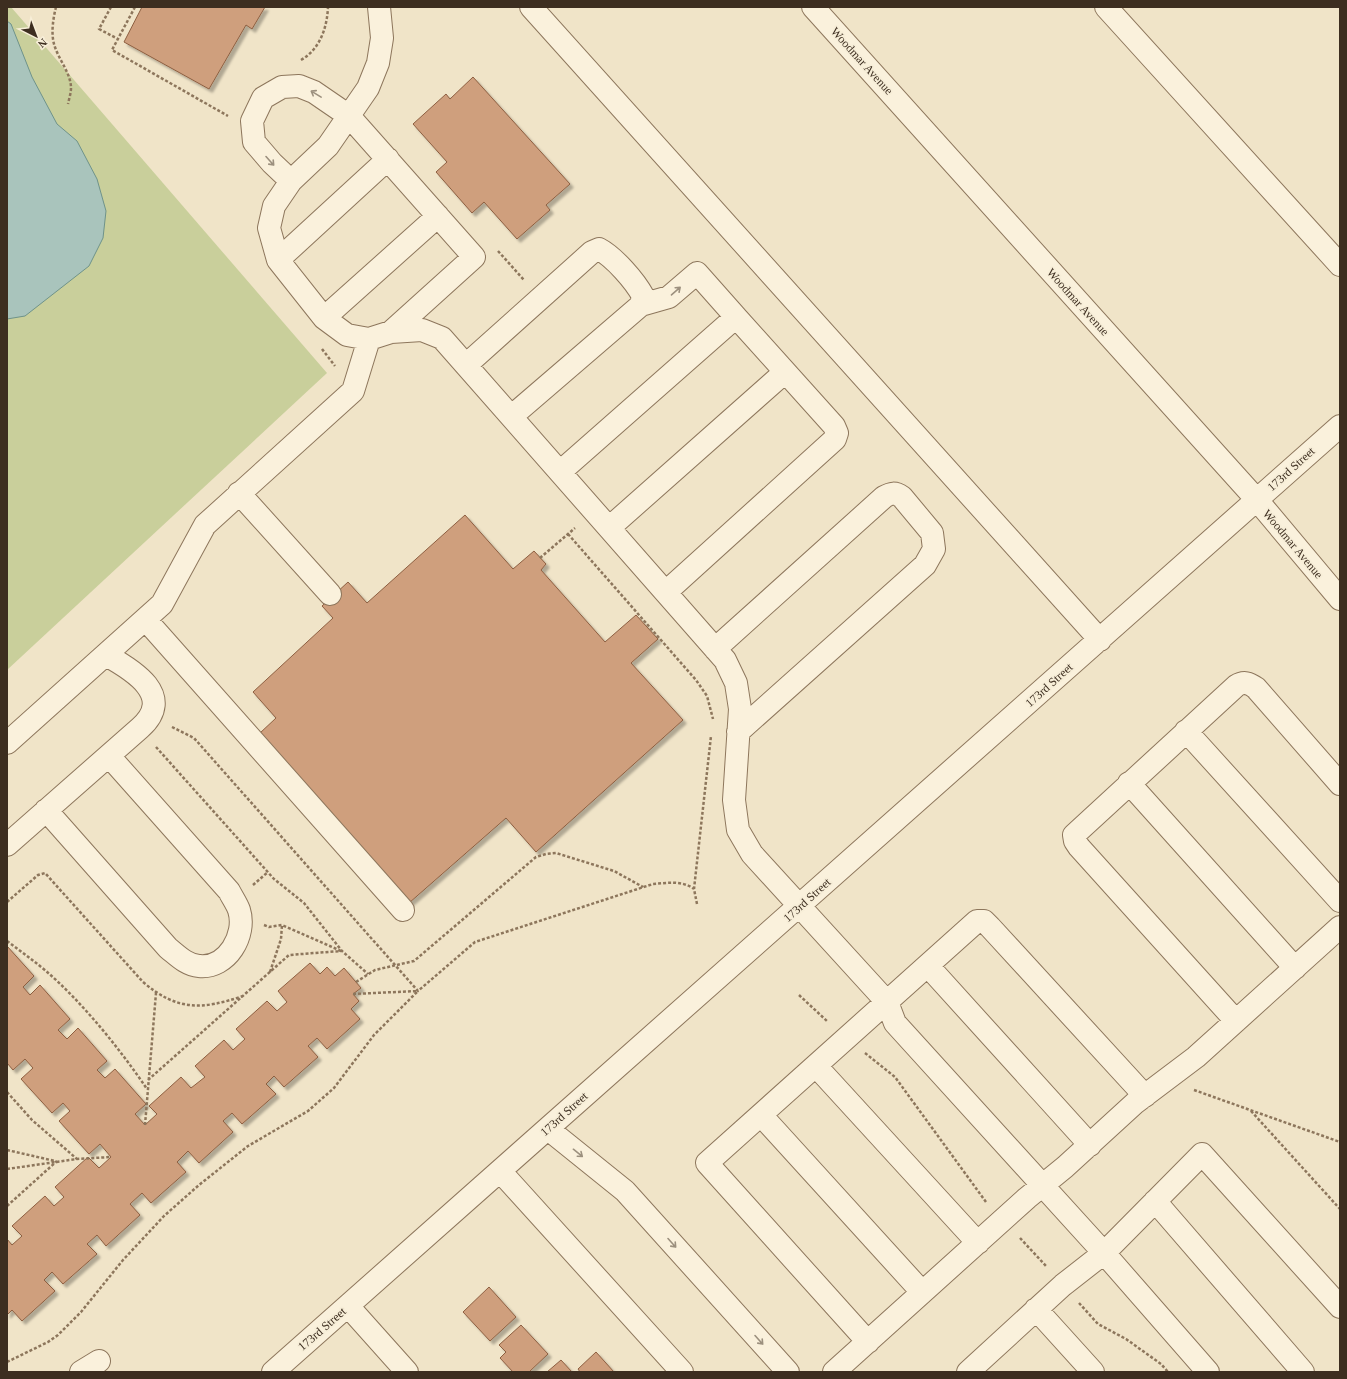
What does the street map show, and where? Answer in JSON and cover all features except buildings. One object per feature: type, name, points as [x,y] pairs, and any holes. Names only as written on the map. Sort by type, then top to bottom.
[{"type":"street","points":[[379,7],[382,38],[378,63],[368,88],[328,146],[291,181],[274,206],[269,228],[278,260],[324,318],[347,335],[369,339],[391,332],[422,330],[442,338],[725,660],[736,683],[740,710],[734,800],[738,830],[752,854],[887,1002],[896,1024],[1104,1253],[1208,1372]]},
{"type":"street","points":[[532,7],[1100,640]]},
{"type":"street","name":"Woodmar Avenue","points":[[813,7],[1257,500],[1340,599]]},
{"type":"street","points":[[1106,7],[1340,265]]},
{"type":"street","points":[[291,181],[272,163],[254,142],[252,121],[263,98],[282,87],[298,86],[314,92],[349,116],[474,257],[391,332]]},
{"type":"street","points":[[278,260],[388,159]]},
{"type":"street","points":[[324,318],[438,216]]},
{"type":"street","points":[[466,365],[592,252],[599,249],[607,253],[639,288],[643,296],[640,305]]},
{"type":"street","points":[[512,416],[640,305],[669,297],[697,273],[834,426],[837,433],[835,439],[666,592]]},
{"type":"street","points":[[560,472],[736,317]]},
{"type":"street","points":[[7,743],[146,620],[162,604],[205,524],[353,390],[369,339]]},
{"type":"street","points":[[609,528],[785,372]]},
{"type":"street","name":"173rd Street","points":[[273,1372],[1340,426]]},
{"type":"street","points":[[239,493],[330,594]]},
{"type":"street","points":[[715,649],[884,497],[891,493],[902,497],[932,533],[934,549],[925,565],[738,732]]},
{"type":"street","points":[[146,620],[403,910]]},
{"type":"street","points":[[7,844],[109,756],[151,716],[154,705],[153,695],[143,680],[131,669],[106,655]]},
{"type":"street","points":[[1236,1021],[1075,841],[1074,835],[1186,731],[1236,686],[1243,682],[1250,683],[1256,688],[1340,784]]},
{"type":"street","points":[[1186,731],[1340,901]]},
{"type":"street","points":[[46,810],[168,948],[184,962],[199,966],[212,964],[227,955],[237,943],[241,928],[239,910],[229,891],[109,756]]},
{"type":"street","points":[[1129,783],[1295,968]]},
{"type":"street","points":[[868,1342],[707,1163],[977,921],[984,922],[1145,1096]]},
{"type":"street","points":[[834,1372],[1027,1198],[1043,1186],[1145,1096],[1196,1057],[1340,927]]},
{"type":"street","points":[[928,966],[1090,1145]]},
{"type":"street","points":[[816,1066],[978,1243]]},
{"type":"street","points":[[761,1115],[922,1292]]},
{"type":"street","points":[[548,1129],[624,1191],[788,1372]]},
{"type":"street","points":[[977,1369],[1036,1309],[1063,1285],[1104,1253],[1202,1154],[1340,1307]]},
{"type":"street","points":[[500,1171],[682,1372]]},
{"type":"street","points":[[1155,1201],[1303,1372]]},
{"type":"street","points":[[348,1306],[408,1372]]},
{"type":"street","points":[[1036,1309],[1093,1372]]},
{"type":"path","points":[[56,7],[53,19],[54,43],[60,62],[69,78],[71,88],[68,104]]},
{"type":"path","points":[[111,7],[99,29],[118,39]]},
{"type":"path","points":[[135,7],[112,50],[253,130]]},
{"type":"path","points":[[298,63],[308,56],[319,42],[327,25],[328,7]]},
{"type":"path","points":[[568,534],[696,680],[707,696],[713,719],[712,727]]},
{"type":"path","points":[[140,728],[268,872],[304,903],[342,951],[368,974]]},
{"type":"path","points":[[698,904],[694,889],[711,734]]},
{"type":"path","points":[[356,982],[368,974],[414,961],[536,857],[556,853],[614,871],[644,887]]},
{"type":"path","points":[[251,887],[268,872]]},
{"type":"path","points":[[7,902],[38,875],[45,873],[143,982],[156,993],[177,1003],[206,1006],[220,1004],[243,996]]},
{"type":"path","points":[[262,924],[269,927],[282,925],[342,951]]},
{"type":"path","points":[[269,973],[280,945],[282,925]]},
{"type":"path","points":[[7,941],[46,971],[65,990],[114,1044],[147,1090]]},
{"type":"path","points":[[148,1080],[289,955],[342,951]]},
{"type":"path","points":[[7,1362],[48,1342],[58,1335],[81,1312],[123,1260],[164,1216],[199,1185],[248,1146],[264,1136],[293,1122],[308,1112],[334,1088],[374,1036],[418,991],[353,994]]},
{"type":"path","points":[[145,1125],[156,993]]},
{"type":"path","points":[[799,995],[846,1038],[895,1077],[987,1204],[1004,1220],[1098,1324],[1126,1340],[1161,1364],[1168,1372]]},
{"type":"path","points":[[1165,1080],[1340,1142]]},
{"type":"path","points":[[7,1092],[32,1120],[77,1159]]},
{"type":"path","points":[[1251,1111],[1340,1208]]},
{"type":"path","points":[[7,1150],[57,1161]]},
{"type":"path","points":[[7,1169],[57,1161],[111,1157]]},
{"type":"path","points":[[7,1206],[57,1161]]},
{"type":"green space","points":[[7,7],[11,7],[327,373],[7,670]]},
{"type":"water","points":[[7,21],[11,24],[32,77],[57,124],[77,141],[97,179],[106,211],[103,238],[89,266],[25,316],[7,319]]}]
